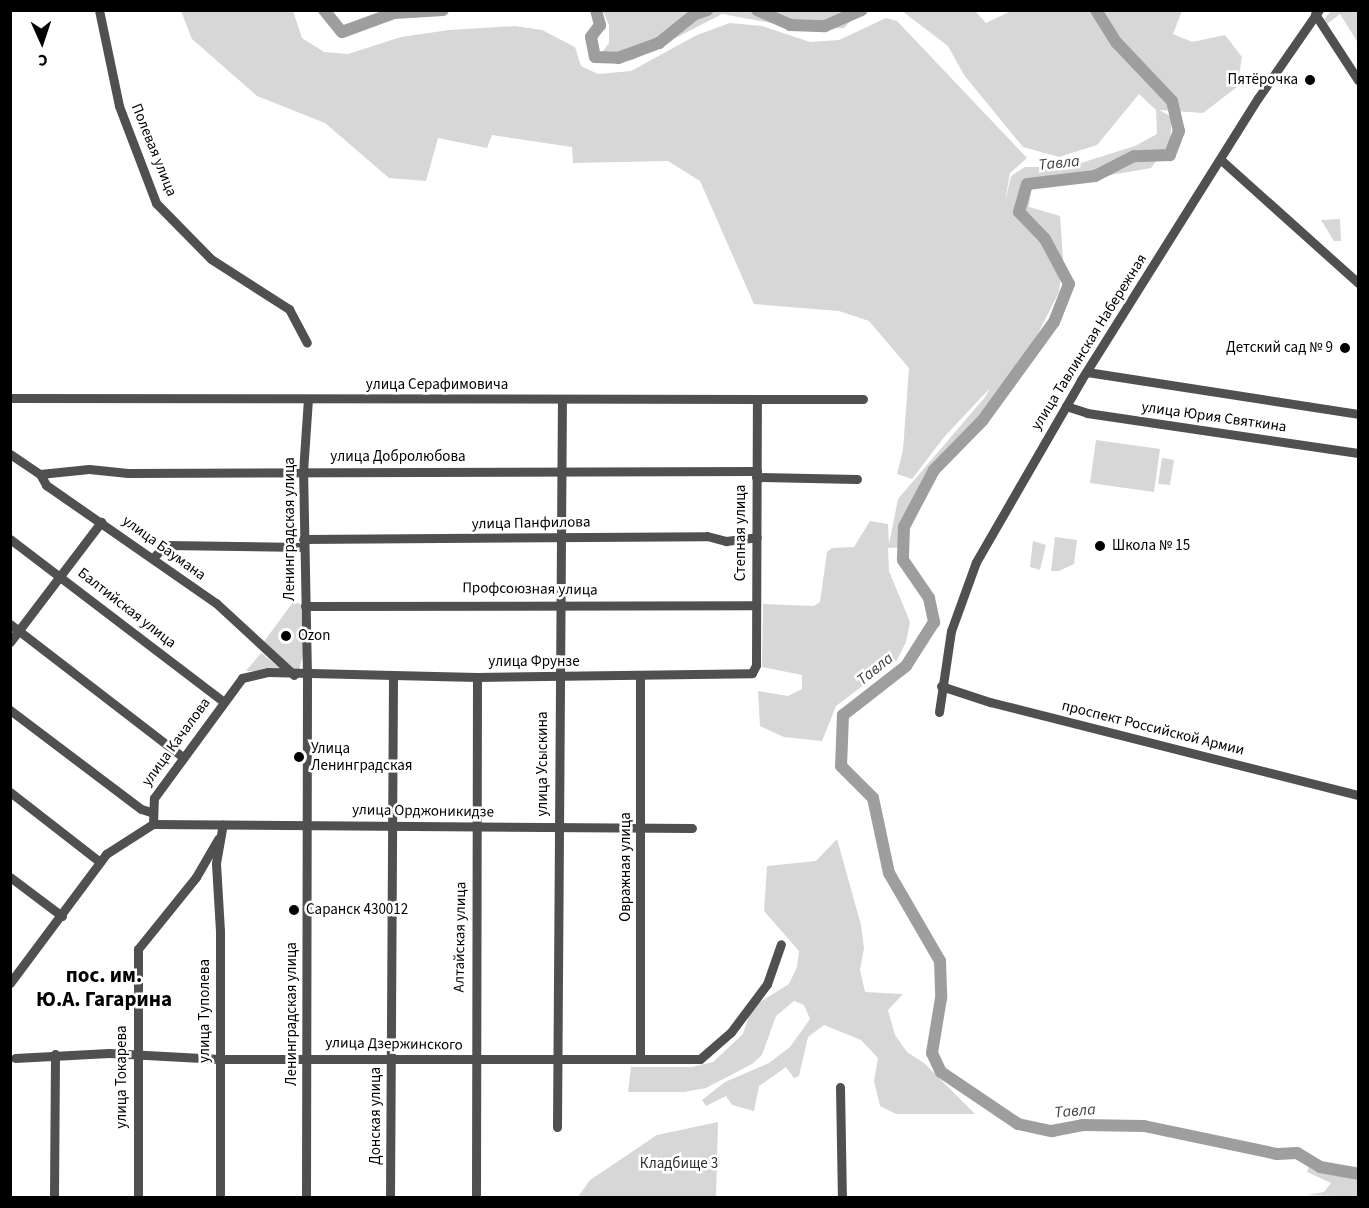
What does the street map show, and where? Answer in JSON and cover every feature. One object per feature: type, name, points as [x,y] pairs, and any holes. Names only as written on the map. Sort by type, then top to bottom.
[{"type":"street","name":"Полевая улица","points":[[99,10],[119,106],[156,203],[211,259],[289,309],[307,343]]},
{"type":"street","points":[[1317,12],[1359,80]]},
{"type":"street","name":"улица Тавлинская Набережная","points":[[939,712],[941,686],[951,631],[966,582],[1066,406],[1220,159],[1317,12]]},
{"type":"street","points":[[1220,159],[1359,283]]},
{"type":"street","name":"улица Юрия Святкина","points":[[1087,372],[1359,414]]},
{"type":"street","name":"улица Серафимовича","points":[[10,398],[562,401],[862,399]]},
{"type":"street","name":"Ленинградская улица","points":[[306,1197],[307,675],[303,472],[308,399]]},
{"type":"street","name":"улица Усыскина","points":[[556,1127],[559,538],[562,401]]},
{"type":"street","name":"Степная улица","points":[[756,665],[757,401]]},
{"type":"street","name":"улица Юрия Святкина","points":[[1066,406],[1087,413],[1359,453]]},
{"type":"street","name":"улица Баумана","points":[[10,454],[40,474],[46,484],[216,603],[294,675]]},
{"type":"street","name":"улица Добролюбова","points":[[40,474],[89,469],[128,473],[561,471],[756,474],[857,479]]},
{"type":"street","points":[[10,642],[101,522]]},
{"type":"street","name":"улица Панфилова","points":[[153,558],[165,545],[706,536],[726,541],[757,537]]},
{"type":"street","name":"Балтийская улица","points":[[10,539],[224,702]]},
{"type":"street","name":"Профсоюзная улица","points":[[305,606],[755,605]]},
{"type":"street","points":[[10,624],[183,757]]},
{"type":"street","name":"улица Фрунзе","points":[[307,675],[640,677],[748,675],[756,665]]},
{"type":"street","name":"улица Качалова","points":[[153,824],[151,812],[154,798],[242,678],[255,673],[307,675]]},
{"type":"street","name":"Донская улица","points":[[390,1197],[393,676]]},
{"type":"street","name":"Алтайская улица","points":[[476,1197],[474,1060],[477,677]]},
{"type":"street","name":"Овражная улица","points":[[639,1058],[640,677]]},
{"type":"street","name":"проспект Российской Армии","points":[[941,686],[990,702],[1359,795]]},
{"type":"street","points":[[10,710],[141,809],[151,812]]},
{"type":"street","points":[[10,792],[100,861]]},
{"type":"street","name":"улица Орджоникидзе","points":[[153,824],[307,823],[476,828],[692,828]]},
{"type":"street","points":[[10,983],[14,970],[62,916],[100,861],[153,824]]},
{"type":"street","name":"улица Туполева","points":[[220,1197],[218,839],[223,825]]},
{"type":"street","name":"улица Токарева","points":[[138,1197],[138,949],[196,877],[218,839]]},
{"type":"street","points":[[10,877],[62,916]]},
{"type":"street","name":"улица Дзержинского","points":[[15,1058],[55,1054],[220,1059],[307,1057],[391,1060],[700,1059],[731,1032],[767,984],[781,944]]},
{"type":"street","points":[[54,1197],[55,1054]]},
{"type":"street","points":[[840,1087],[842,1197]]},
{"type":"green space","points":[[181,11],[293,11],[302,38],[324,52],[348,54],[401,37],[449,30],[515,26],[542,30],[575,47],[581,66],[598,74],[631,71],[697,35],[730,23],[762,26],[810,42],[839,40],[886,18],[897,21],[1027,158],[1010,173],[1005,202],[1011,176],[1025,167],[1068,167],[1135,146],[1157,134],[1156,110],[1139,94],[1097,145],[1059,157],[1023,147],[964,75],[948,46],[902,11],[975,11],[986,23],[1011,11],[1182,11],[1173,34],[1192,42],[1225,35],[1242,57],[1237,87],[1203,113],[1159,110],[1172,117],[1170,143],[1151,168],[1031,189],[1029,207],[1060,216],[1063,258],[1059,292],[1006,397],[912,500],[907,547],[888,548],[889,571],[910,622],[906,642],[897,660],[836,706],[822,741],[784,737],[760,726],[758,691],[788,696],[802,689],[802,675],[762,667],[763,604],[814,606],[820,602],[827,552],[832,548],[854,547],[870,521],[888,524],[889,544],[898,499],[985,397],[990,388],[945,436],[912,479],[897,474],[903,450],[909,368],[869,321],[839,311],[754,304],[700,181],[668,161],[573,163],[572,147],[492,135],[487,148],[438,138],[426,181],[389,178],[325,123],[257,96],[192,39]]},
{"type":"green space","points":[[603,11],[860,11],[844,28],[809,30],[722,14],[633,60],[610,63],[600,55],[609,43],[609,25]]},
{"type":"green space","points":[[1331,11],[1358,11],[1358,43],[1340,14],[1326,25],[1325,18]]},
{"type":"green space","points":[[1340,219],[1341,241],[1334,241],[1321,220]]},
{"type":"green space","points":[[1096,440],[1160,449],[1154,492],[1090,483]]},
{"type":"green space","points":[[1162,458],[1174,460],[1170,485],[1158,484]]},
{"type":"green space","points":[[1055,537],[1077,540],[1074,564],[1059,571],[1051,571]]},
{"type":"green space","points":[[1033,541],[1046,545],[1040,570],[1030,567]]},
{"type":"green space","points":[[293,602],[301,604],[304,650],[299,671],[292,670],[263,643]]},
{"type":"green space","points":[[261,653],[284,671],[246,671]]},
{"type":"green space","points":[[837,839],[861,925],[864,948],[860,970],[865,992],[903,994],[888,1010],[895,1035],[907,1052],[924,1063],[975,1114],[896,1114],[880,1106],[874,1081],[878,1058],[861,1040],[824,1025],[808,1037],[799,1076],[794,1078],[786,1067],[759,1086],[754,1111],[732,1105],[726,1096],[706,1106],[702,1100],[725,1082],[769,1063],[790,1047],[810,1019],[804,1005],[794,1001],[776,1016],[762,1055],[752,1064],[706,1088],[684,1092],[628,1092],[631,1067],[692,1067],[713,1062],[743,1034],[752,1007],[789,984],[797,967],[799,951],[764,911],[767,866],[816,861]]},
{"type":"green space","name":"Кладбище 3","points":[[718,1122],[716,1197],[578,1197],[590,1180],[657,1135]]},
{"type":"green space","points":[[1309,1167],[1358,1177],[1358,1197],[1307,1195],[1324,1192],[1331,1183],[1307,1172]]},
{"type":"waterway","name":"Тавла","points":[[324,10],[342,32],[394,13],[443,10]]},
{"type":"waterway","name":"Тавла","points":[[596,10],[600,25],[591,37],[595,57],[618,58],[659,43],[695,14],[707,10]]},
{"type":"waterway","name":"Тавла","points":[[757,10],[790,25],[825,26],[862,10]]},
{"type":"waterway","name":"Тавла","points":[[1096,10],[1117,43],[1172,101],[1179,131],[1170,155],[1134,156],[1095,176],[1027,184],[1019,212],[1045,239],[1069,284],[1054,322],[982,421],[934,470],[904,527],[903,560],[929,598],[934,622],[906,666],[843,715],[841,766],[873,798],[889,873],[940,961],[941,998],[932,1053],[941,1072],[1018,1124],[1052,1131],[1082,1125],[1144,1126],[1277,1154],[1297,1153],[1320,1167],[1358,1174]]},
{"type":"place","name":"Пятёрочка","points":[[1310,80]]},
{"type":"place","name":"Детский сад № 9","points":[[1345,348]]},
{"type":"place","name":"Школа № 15","points":[[1100,546]]},
{"type":"place","name":"Ozon","points":[[286,636]]},
{"type":"place","name":"Улица Ленинградская","points":[[299,757]]},
{"type":"place","name":"Саранск 430012","points":[[294,910]]},
{"type":"district","name":"пос. им. Ю.А. Гагарина","points":[[104,987]]}]
